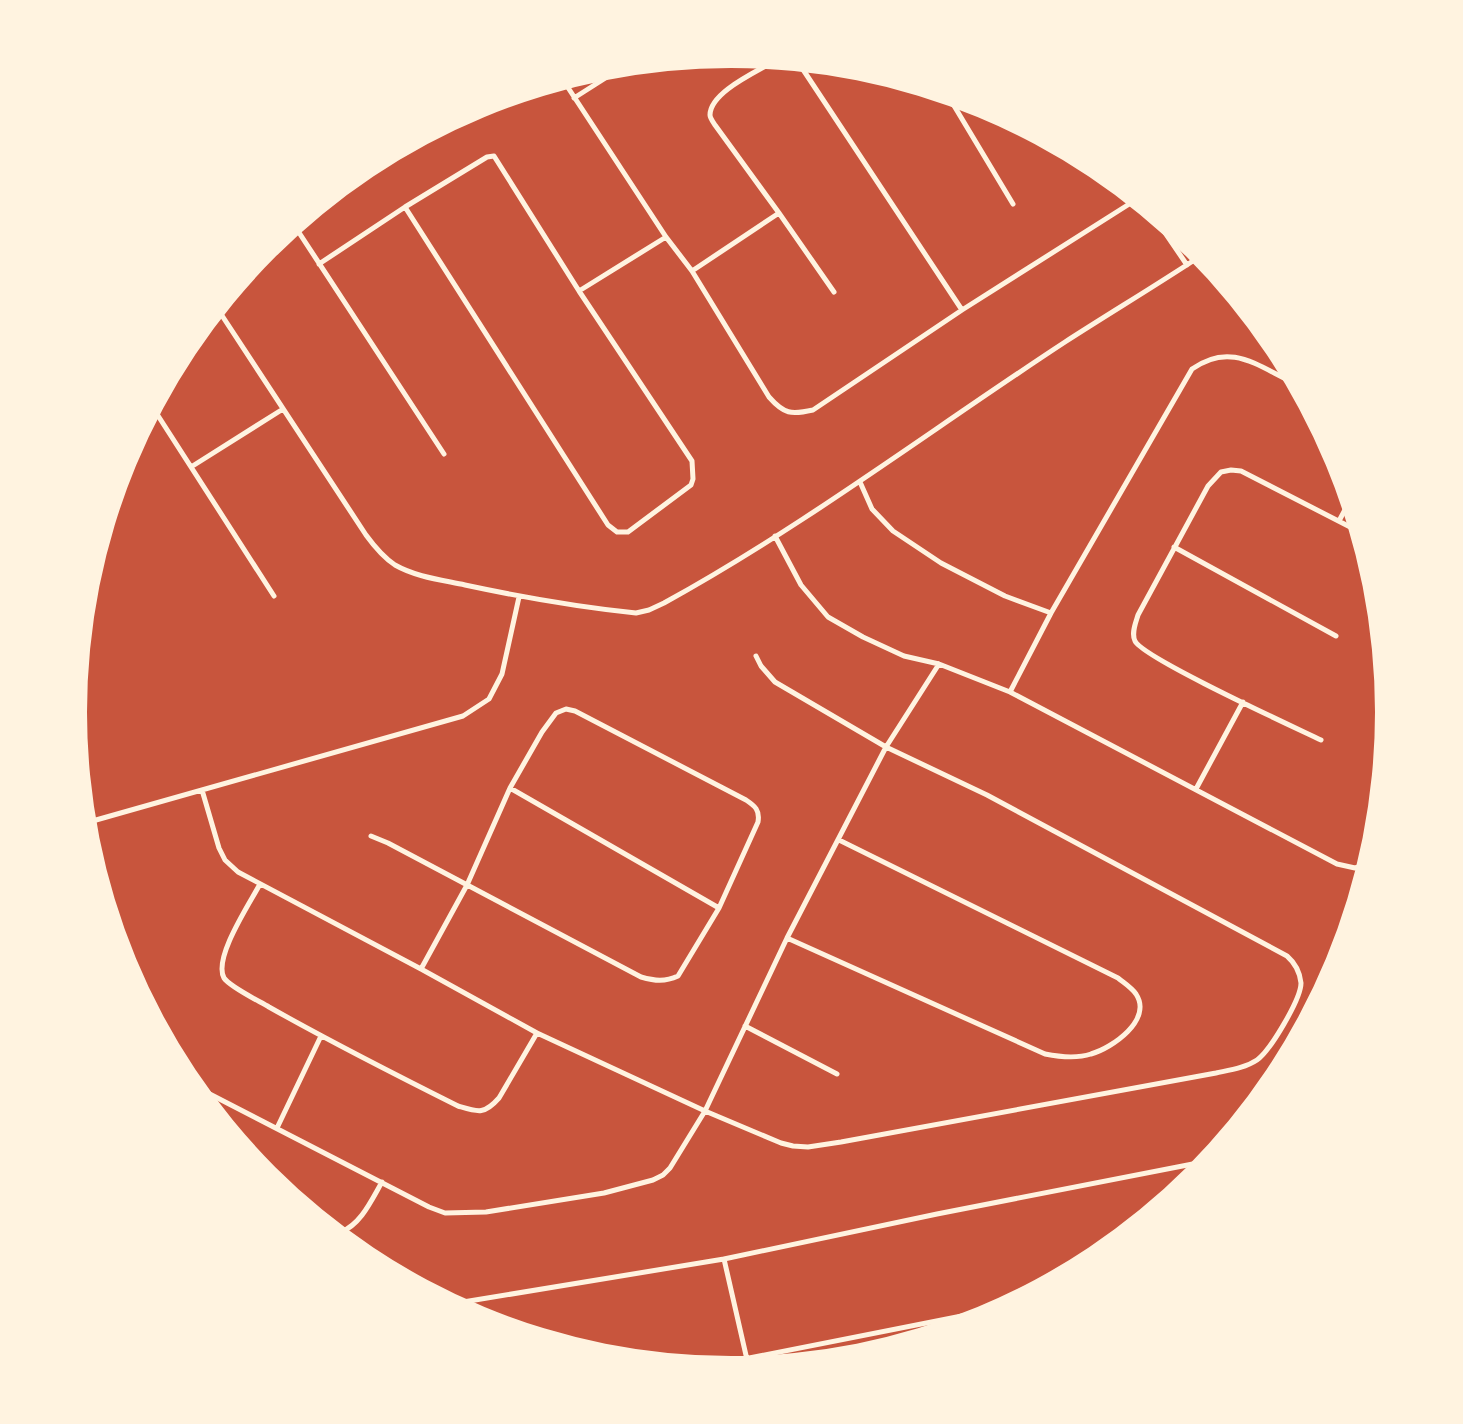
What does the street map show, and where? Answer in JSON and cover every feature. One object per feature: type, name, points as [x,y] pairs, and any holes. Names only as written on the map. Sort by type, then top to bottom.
[{"type":"street","points":[[762,69],[719,95],[712,106],[710,116],[715,126],[834,292]]},
{"type":"street","points":[[804,72],[962,310]]},
{"type":"street","points":[[574,98],[600,81]]},
{"type":"street","points":[[568,88],[666,237],[692,271],[769,397],[778,408],[788,413],[813,410],[962,310],[1129,205]]},
{"type":"street","points":[[959,110],[1013,204]]},
{"type":"street","points":[[319,264],[405,207],[487,157],[494,156],[579,292],[692,461],[693,479],[691,484],[628,532],[617,532],[608,525],[405,207]]},
{"type":"street","points":[[692,271],[779,213]]},
{"type":"street","points":[[300,234],[444,454]]},
{"type":"street","points":[[579,292],[666,237]]},
{"type":"street","points":[[1169,239],[1187,265]]},
{"type":"street","points":[[223,317],[366,535],[378,550],[394,564],[422,576],[519,597],[636,613],[649,610],[678,595],[775,536],[860,482],[1065,342],[1192,262]]},
{"type":"street","points":[[1010,692],[1052,613],[1192,369],[1205,361],[1216,358],[1227,356],[1239,357],[1282,377]]},
{"type":"street","points":[[191,467],[283,409]]},
{"type":"street","points":[[159,417],[274,596]]},
{"type":"street","points":[[1321,740],[1165,662],[1140,647],[1135,641],[1134,627],[1138,615],[1208,486],[1224,470],[1241,471],[1348,526]]},
{"type":"street","points":[[860,482],[872,509],[893,531],[941,563],[1005,596],[1052,613]]},
{"type":"street","points":[[1339,521],[1344,512]]},
{"type":"street","points":[[775,536],[801,585],[828,617],[863,638],[904,656],[939,664],[1010,692],[1337,864],[1357,867]]},
{"type":"street","points":[[1174,547],[1336,636]]},
{"type":"street","points":[[96,820],[463,716],[489,699],[502,674],[519,597]]},
{"type":"street","points":[[202,790],[214,834],[225,860],[238,872],[537,1033],[705,1111],[780,1142],[808,1147],[824,1145],[1233,1070],[1249,1065],[1259,1058],[1284,1025],[1298,995],[1301,982],[1297,969],[1287,956],[987,796],[886,748],[775,682],[761,666],[756,656]]},
{"type":"street","points":[[215,1096],[429,1208],[445,1213],[486,1212],[604,1193],[653,1180],[663,1175],[677,1158],[705,1111],[787,938],[886,748],[939,664]]},
{"type":"street","points":[[1196,789],[1243,702]]},
{"type":"street","points":[[370,836],[388,843],[467,885],[641,977],[657,981],[670,980],[678,976],[719,908],[758,822],[759,814],[755,806],[575,710],[566,709],[556,713],[542,732],[510,788],[467,885],[421,969]]},
{"type":"street","points":[[510,788],[719,908]]},
{"type":"street","points":[[787,938],[1045,1054],[1074,1057],[1090,1054],[1106,1048],[1121,1038],[1135,1022],[1139,1004],[1136,995],[1118,978],[839,840]]},
{"type":"street","points":[[260,884],[226,948],[222,969],[224,978],[238,990],[321,1036],[458,1106],[476,1111],[485,1111],[499,1098],[537,1033]]},
{"type":"street","points":[[745,1026],[837,1074]]},
{"type":"street","points":[[277,1128],[321,1036]]},
{"type":"street","points":[[471,1301],[724,1259],[937,1214],[1190,1164]]},
{"type":"street","points":[[348,1229],[364,1214],[382,1182]]},
{"type":"street","points":[[724,1259],[747,1356]]},
{"type":"street","points":[[779,1355],[944,1320]]}]
